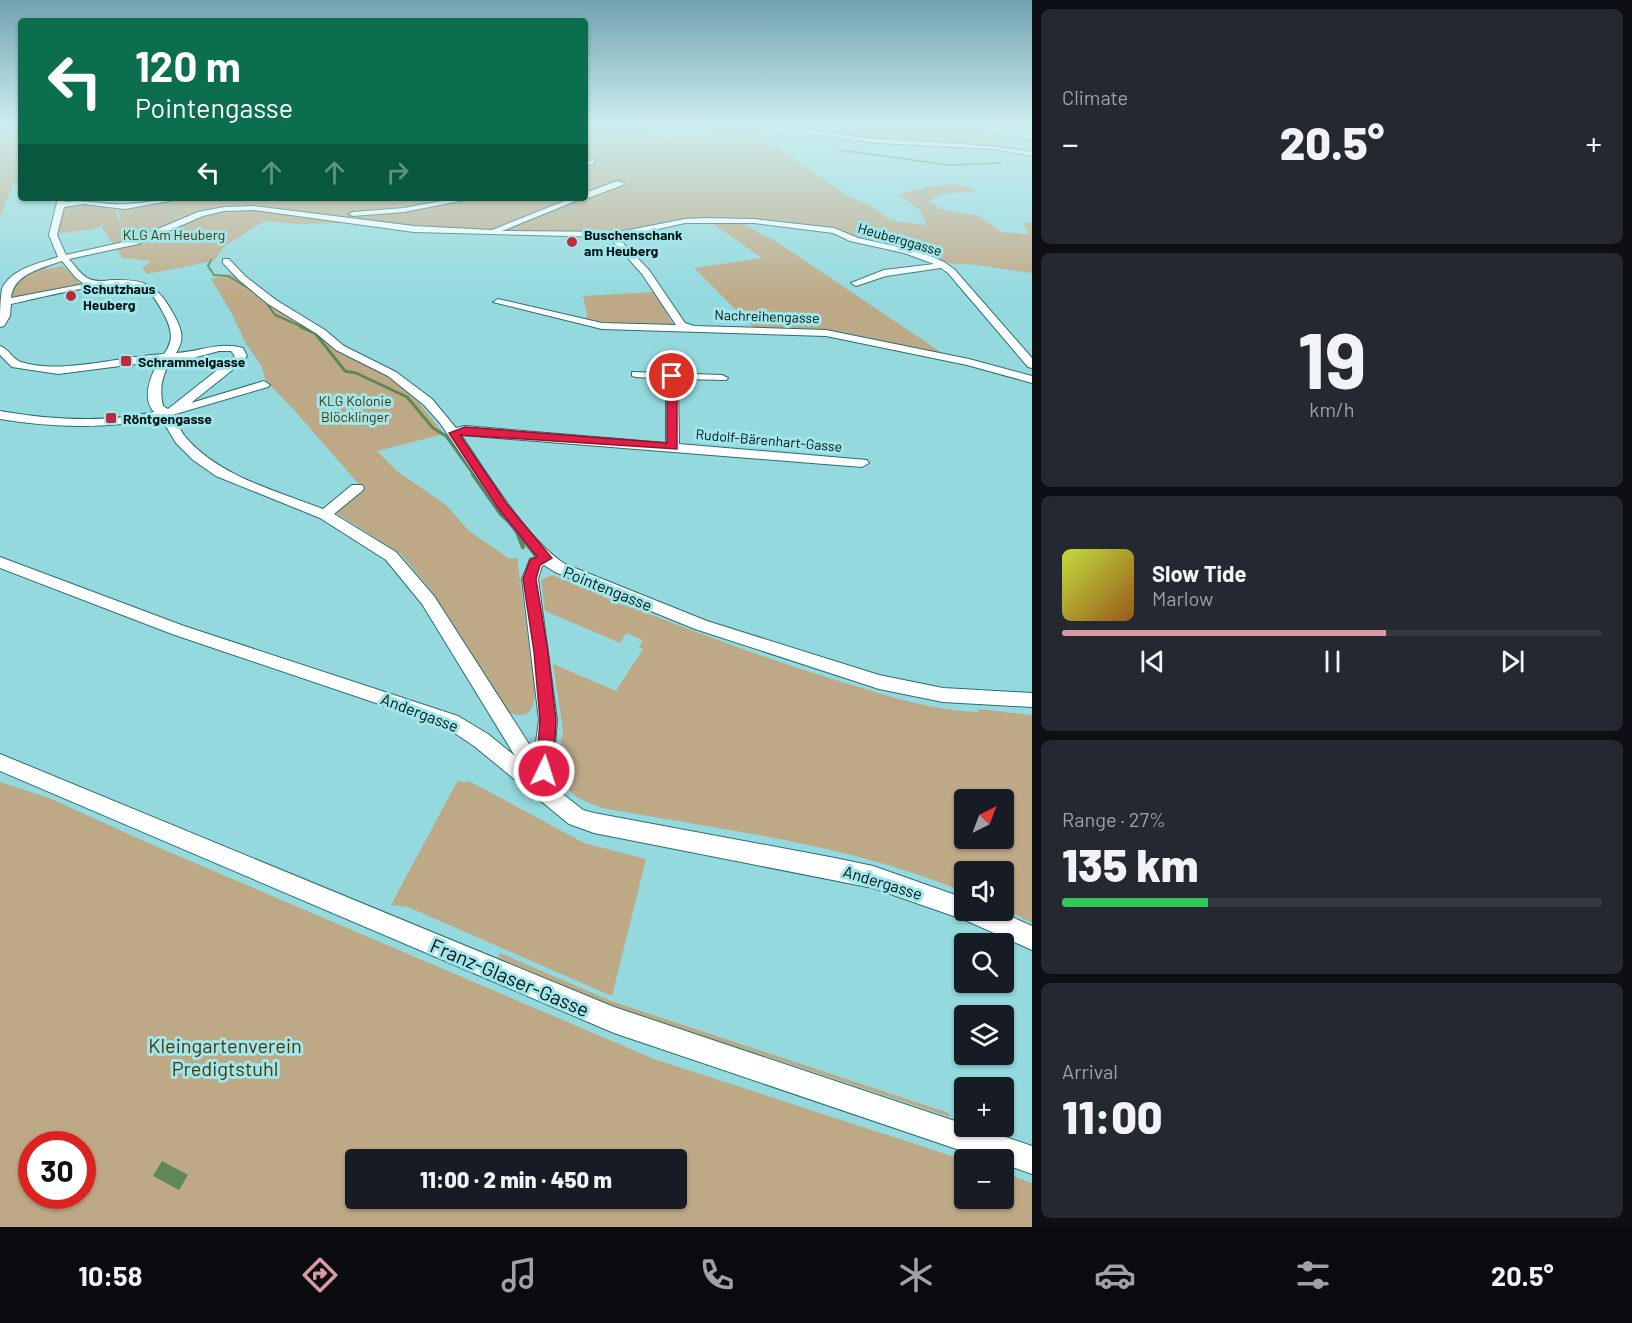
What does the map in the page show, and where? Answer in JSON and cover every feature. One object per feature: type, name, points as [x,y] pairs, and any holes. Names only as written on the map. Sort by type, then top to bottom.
[{"type":"street","points":[[588,195],[619,183]]},
{"type":"street","points":[[164,201],[116,207],[61,201],[52,238],[55,248],[80,277],[94,283],[130,283],[155,293],[178,332],[177,342],[156,374],[153,390],[157,408],[169,412],[181,440],[198,458],[221,473],[325,515],[391,556],[428,600],[522,750],[532,777],[551,797]]},
{"type":"street","points":[[325,217],[447,201]]},
{"type":"street","points":[[493,232],[571,201]]},
{"type":"street","points":[[400,207],[422,229]]},
{"type":"street","points":[[0,324],[5,316],[8,289],[19,276],[36,266],[135,242],[217,210],[251,208],[422,229],[612,236],[646,272],[681,325],[690,328]]},
{"type":"street","name":"Heuberggasse","points":[[612,236],[691,220],[754,221],[834,231],[849,238],[909,252],[944,265],[951,271],[1032,365]]},
{"type":"street","name":"Pointengasse","points":[[226,261],[272,302],[321,332],[339,348],[381,368],[411,387],[441,416],[502,505],[546,558],[560,568],[702,625],[879,682],[936,694],[1032,700]]},
{"type":"street","points":[[856,283],[884,273],[944,265]]},
{"type":"street","points":[[6,302],[94,283]]},
{"type":"street","name":"Nachreihengasse","points":[[498,302],[594,325],[826,333],[969,362],[1032,380]]},
{"type":"street","points":[[0,349],[16,365],[58,371],[136,359],[189,356],[228,347],[239,350],[241,354],[226,370],[169,412]]},
{"type":"street","points":[[636,374],[722,378]]},
{"type":"street","name":"Rudolf-Bärenhart-Gasse","points":[[672,376],[673,447]]},
{"type":"street","points":[[0,415],[65,422],[129,419],[169,412],[264,385]]},
{"type":"street","name":"Rudolf-Bärenhart-Gasse","points":[[454,433],[465,430],[862,463]]},
{"type":"street","points":[[325,515],[357,488]]},
{"type":"street","points":[[546,558],[535,563],[530,579],[547,708],[548,731],[544,771],[551,797]]},
{"type":"street","name":"Andergasse","points":[[0,562],[178,630],[451,721],[481,740],[576,817],[594,824],[835,868],[885,881],[954,906]]},
{"type":"street","name":"Franz-Glaser-Gasse","points":[[0,762],[614,1020],[1032,1160]]},
{"type":"street","name":"Andergasse","points":[[992,921],[1032,938]]},
{"type":"green space","points":[[0,183],[18,183],[13,184],[0,217]]},
{"type":"green space","name":"KLG Am Heuberg","points":[[588,183],[829,183],[848,196],[872,206],[891,221],[927,225],[920,210],[898,194],[917,189],[960,185],[977,192],[943,193],[929,201],[941,209],[979,216],[1001,232],[1029,234],[1023,223],[1032,223],[1032,273],[948,263],[864,241],[839,230],[736,218],[711,218],[632,231],[545,233],[414,228],[350,219],[345,223],[297,224],[264,221],[225,246],[214,261],[147,274],[142,268],[151,261],[123,258],[102,228],[105,222],[99,228],[56,234],[62,207],[86,203],[115,208],[119,221],[121,220],[117,208],[171,201],[588,201]]},
{"type":"green space","points":[[709,221],[737,221],[777,242],[942,353],[815,329],[753,327],[694,268],[762,258]]},
{"type":"green space","points":[[43,265],[47,269],[63,266],[80,284],[17,297],[9,294],[14,282]]},
{"type":"green space","name":"KLG Kolonie Blöcklinger","points":[[235,273],[412,394],[444,434],[377,451],[397,471],[446,505],[469,531],[510,559],[517,558],[535,690],[534,702],[527,713],[517,715],[510,713],[500,701],[433,593],[401,554],[336,513],[363,489],[266,381],[261,365],[246,344],[231,312],[211,279]]},
{"type":"green space","points":[[654,292],[675,327],[586,322],[587,314],[583,296]]},
{"type":"green space","points":[[552,575],[724,642],[884,695],[959,711],[979,712],[978,709],[1032,715],[1032,923],[1014,914],[1014,861],[954,861],[954,888],[877,862],[832,850],[602,808],[578,798],[569,790],[560,775],[558,762],[563,730],[553,664],[616,691],[643,649],[639,647],[643,640],[626,633],[620,643],[545,611],[541,580]]},
{"type":"green space","points":[[458,780],[464,783],[469,781],[584,843],[646,859],[612,996],[408,907],[391,905]]},
{"type":"green space","name":"Kleingartenverein Predigtstuhl","points":[[0,782],[49,798],[146,842],[654,1059],[954,1157],[954,1209],[1014,1209],[1014,1177],[1032,1183],[1032,1227],[0,1227]]},
{"type":"green space","points":[[500,953],[611,1001],[949,1113],[950,1117],[610,1005],[498,958]]},
{"type":"shaded area","points":[[162,1161],[188,1175],[179,1190],[153,1176]]},
{"type":"waterway","points":[[211,260],[208,266],[214,275],[228,276],[253,291]]},
{"type":"waterway","points":[[266,302],[275,315],[305,328]]},
{"type":"waterway","points":[[301,327],[315,333],[345,371],[356,373],[407,397],[433,428],[446,436],[474,475]]},
{"type":"waterway","points":[[473,474],[501,514],[510,522]]},
{"type":"waterway","points":[[517,531],[523,547]]},
{"type":"place","name":"Buschenschank am Heuberg","points":[[572,242]]},
{"type":"place","name":"Schutzhaus Heuberg","points":[[71,296]]},
{"type":"place","name":"Schrammelgasse","points":[[126,361]]},
{"type":"place","name":"Röntgengasse","points":[[111,418]]},
{"type":"route","points":[[544,771],[548,720],[530,579],[535,563],[546,558],[502,505],[454,433],[465,430],[673,447],[672,376]]}]
